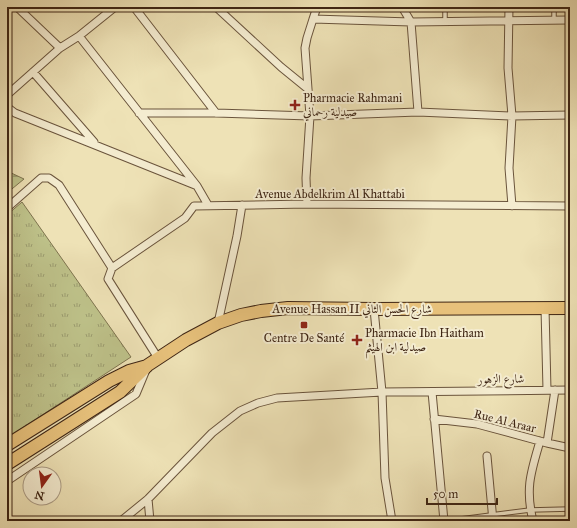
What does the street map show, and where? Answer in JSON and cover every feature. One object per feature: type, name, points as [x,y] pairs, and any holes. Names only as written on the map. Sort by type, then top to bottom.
[{"type":"main road","name":"Avenue Hassan II شارع الحسن الثاني","points":[[7,464],[120,392],[148,365],[186,340],[218,323],[241,315],[288,308],[570,308]]},
{"type":"main road","name":"Avenue Hassan II شارع الحسن الثاني","points":[[7,445],[109,381],[129,371],[148,365]]},
{"type":"street","points":[[17,7],[60,48]]},
{"type":"street","points":[[7,95],[60,48],[79,36],[115,7]]},
{"type":"street","points":[[134,7],[216,113]]},
{"type":"street","points":[[216,7],[281,67],[308,89]]},
{"type":"street","points":[[307,204],[306,178],[310,116],[305,48],[317,7]]},
{"type":"street","points":[[402,7],[411,22],[418,112]]},
{"type":"street","points":[[509,7],[508,68],[512,116],[509,168],[512,206]]},
{"type":"street","points":[[313,18],[411,22],[570,20]]},
{"type":"street","points":[[79,36],[197,186],[208,205]]},
{"type":"street","points":[[33,72],[95,144]]},
{"type":"street","points":[[7,107],[15,113],[197,186]]},
{"type":"street","points":[[139,113],[216,113],[310,116],[418,112],[512,116],[570,115]]},
{"type":"street","points":[[7,208],[41,178],[50,178],[59,185],[112,268],[108,278],[158,358]]},
{"type":"street","name":"Avenue Abdelkrim Al Khattabi","points":[[112,268],[185,218],[194,206],[307,204],[570,206]]},
{"type":"street","points":[[218,323],[237,236],[242,205]]},
{"type":"street","points":[[545,308],[547,390]]},
{"type":"street","points":[[374,309],[382,392],[385,478],[392,521]]},
{"type":"street","points":[[7,481],[136,394],[148,365]]},
{"type":"street","points":[[533,521],[530,510],[528,490],[543,442],[555,390]]},
{"type":"street","name":"شارع الزهور","points":[[121,521],[148,499],[212,433],[240,411],[258,403],[277,398],[382,392],[570,390]]},
{"type":"street","points":[[432,392],[444,521]]},
{"type":"street","name":"Rue Al Araar","points":[[434,418],[477,424],[570,448]]},
{"type":"street","points":[[487,456],[493,518]]},
{"type":"street","points":[[148,499],[150,521]]},
{"type":"lane","points":[[445,7],[445,22]]},
{"type":"lane","points":[[554,7],[554,20]]},
{"type":"lane","points":[[444,521],[493,518],[530,510],[570,509]]},
{"type":"green space","points":[[7,171],[24,179],[7,193]]},
{"type":"green space","points":[[22,202],[131,357],[7,438],[7,215]]},
{"type":"place","name":"Pharmacie Rahmani صيدلية رحماني","points":[[295,105]]},
{"type":"place","name":"Centre De Santé","points":[[304,325]]},
{"type":"place","name":"Pharmacie Ibn Haitham صيدلية ابن الهيثم","points":[[357,340]]}]
